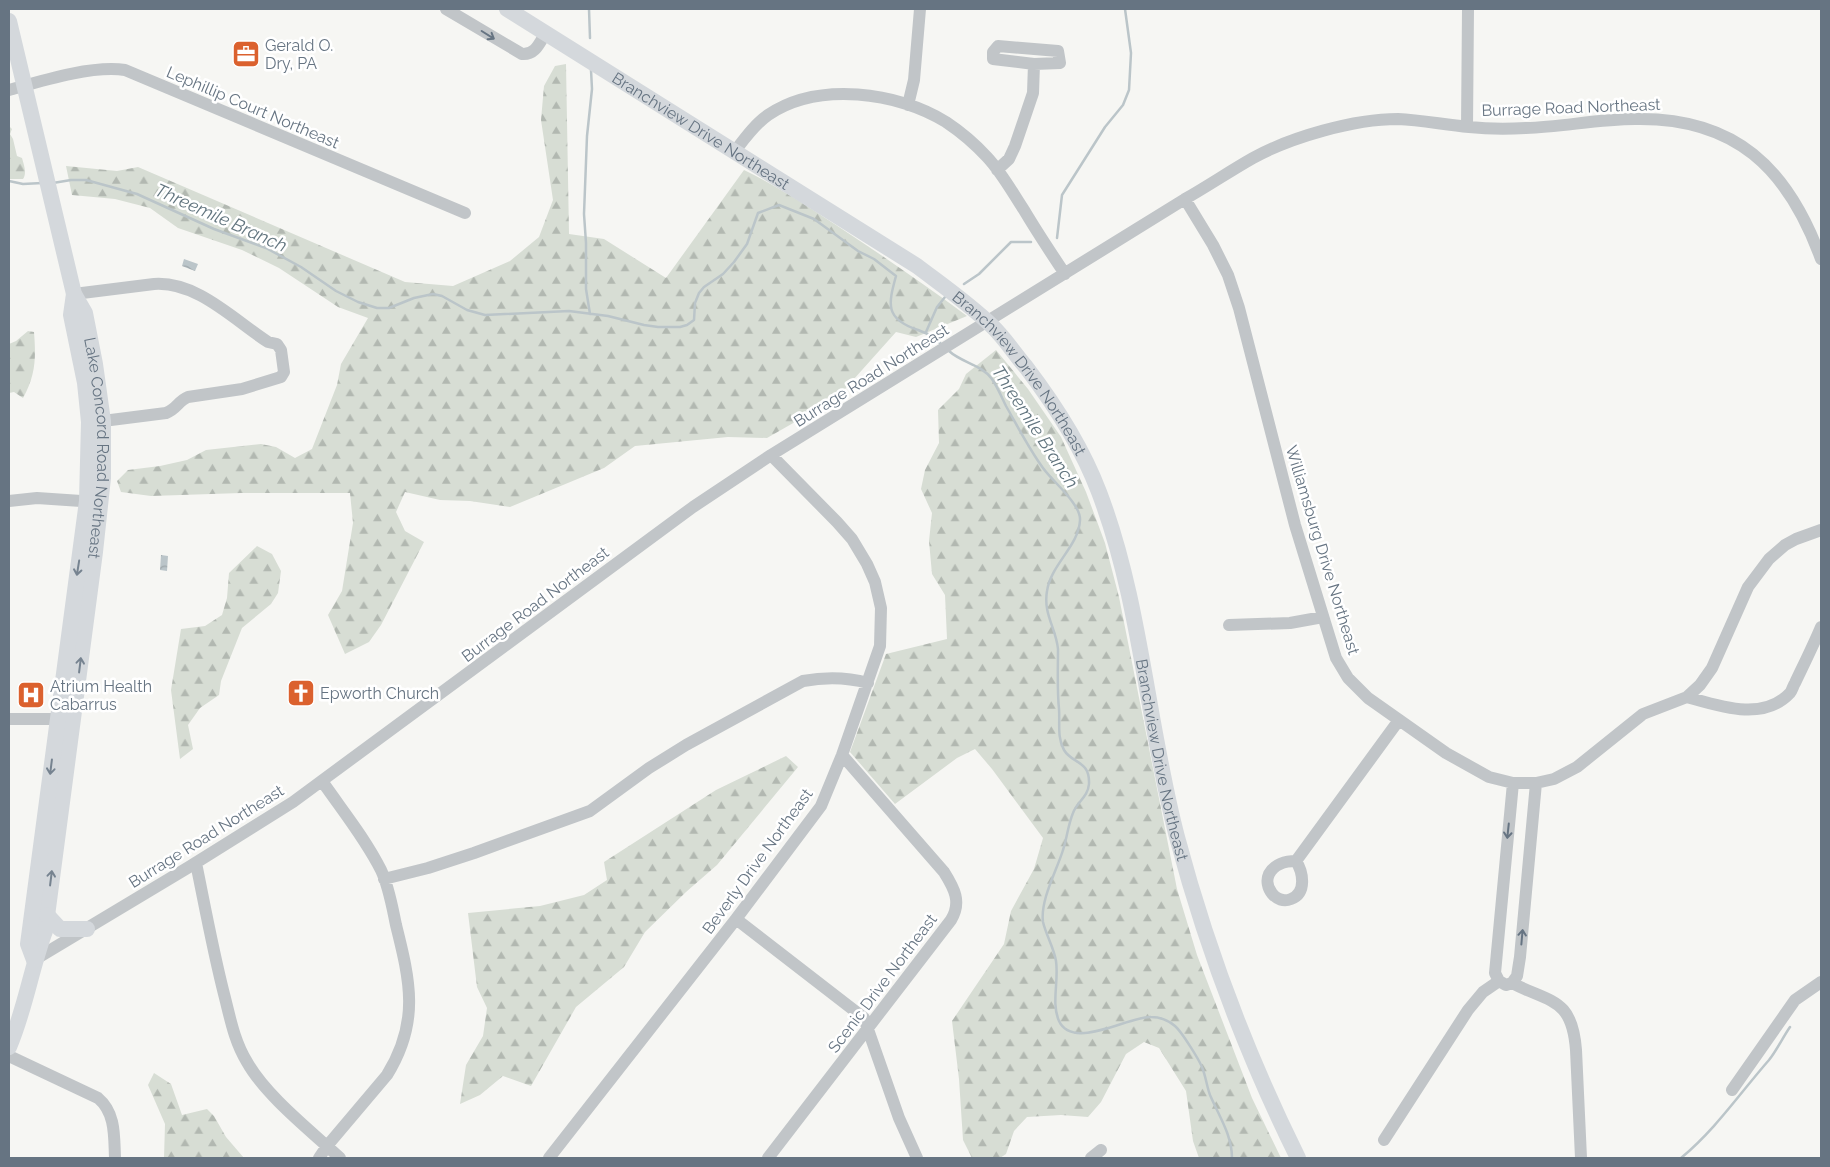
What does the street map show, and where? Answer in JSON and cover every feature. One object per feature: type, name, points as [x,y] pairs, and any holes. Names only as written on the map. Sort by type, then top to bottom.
[{"type":"main road","name":"Branchview Drive Northeast","points":[[507,9],[891,248],[965,302],[992,326],[1051,402],[1075,441],[1099,493],[1116,543],[1126,584],[1168,796],[1194,897],[1226,996],[1269,1100],[1298,1158]]},
{"type":"main road","name":"Lake Concord Road Northeast","points":[[9,21],[16,88],[41,159],[74,294],[85,313],[103,421],[104,459],[94,502],[57,719],[28,944],[34,960]]},
{"type":"main road","name":"Lake Concord Road Northeast","points":[[9,1047],[20,1016],[47,915],[74,713],[94,502],[85,383],[71,315],[74,294]]},
{"type":"main road","points":[[47,915],[60,928],[87,929]]},
{"type":"main road","points":[[9,1001],[20,1016]]},
{"type":"street","points":[[446,9],[522,54],[528,55],[533,52],[545,34]]},
{"type":"street","points":[[908,105],[914,80],[920,9]]},
{"type":"street","points":[[1467,127],[1468,9]]},
{"type":"street","points":[[997,170],[1009,159],[1015,146],[1033,93],[1034,64]]},
{"type":"street","name":"Lephillip Court Northeast","points":[[16,88],[89,71],[125,70],[465,213]]},
{"type":"street","points":[[735,151],[751,130],[767,116],[794,102],[824,96],[853,94],[873,96],[908,105],[942,120],[962,134],[987,157],[1065,274]]},
{"type":"street","name":"Burrage Road Northeast","points":[[34,960],[196,863],[293,802],[694,507],[771,455],[1254,158],[1302,137],[1342,127],[1389,119],[1467,127],[1526,128],[1634,119],[1662,119],[1688,124],[1723,135],[1746,148],[1766,164],[1789,192],[1816,232],[1821,259]]},
{"type":"street","name":"Williamsburg Drive Northeast","points":[[1185,200],[1213,245],[1228,275],[1237,300],[1293,517],[1336,658],[1348,678],[1360,692],[1446,754],[1476,770],[1513,783],[1536,784],[1554,779],[1572,770],[1642,714],[1687,697],[1700,685],[1712,668],[1748,587],[1769,559],[1785,545],[1821,530]]},
{"type":"street","points":[[74,294],[165,283],[174,285],[208,299],[268,342],[277,344],[282,350],[284,372],[281,378],[242,389],[188,397],[181,400],[174,410],[166,413],[103,421]]},
{"type":"street","name":"Beverly Drive Northeast","points":[[549,1158],[736,919],[821,806],[842,755],[880,646],[881,608],[875,582],[867,564],[852,539],[771,455]]},
{"type":"street","points":[[9,501],[37,498],[94,502]]},
{"type":"street","points":[[1229,625],[1290,623],[1323,617]]},
{"type":"street","points":[[1687,697],[1716,705],[1742,709],[1756,710],[1771,706],[1791,692],[1821,626]]},
{"type":"street","points":[[384,879],[428,868],[474,853],[590,811],[649,768],[686,745],[803,681],[822,678],[842,678],[868,682]]},
{"type":"street","points":[[9,718],[57,719],[74,713]]},
{"type":"street","points":[[1296,861],[1399,720]]},
{"type":"street","name":"Scenic Drive Northeast","points":[[768,1158],[951,920],[957,905],[953,886],[944,872],[842,755]]},
{"type":"street","points":[[319,1158],[387,1074],[403,1045],[410,1013],[408,975],[384,879],[365,843],[322,781]]},
{"type":"street","points":[[1513,783],[1494,972],[1505,982],[1557,1003],[1569,1018],[1576,1038],[1581,1158]]},
{"type":"street","points":[[1384,1140],[1468,1010],[1483,992],[1517,976],[1536,784]]},
{"type":"street","points":[[196,863],[220,979],[241,1051],[252,1071],[278,1100],[340,1158]]},
{"type":"street","points":[[736,919],[859,1012],[864,1018],[869,1027],[871,1039],[899,1118],[917,1158]]},
{"type":"street","points":[[1732,1090],[1795,1000],[1821,982]]},
{"type":"street","points":[[9,1056],[98,1098],[104,1103],[110,1111],[113,1122],[115,1158]]},
{"type":"green space","points":[[566,64],[569,234],[604,239],[666,278],[744,170],[823,216],[967,316],[916,337],[896,332],[837,398],[767,438],[728,437],[635,446],[604,468],[510,507],[470,501],[440,500],[405,492],[396,512],[405,531],[424,542],[381,625],[369,642],[345,654],[328,615],[342,591],[353,523],[350,493],[241,493],[151,496],[121,492],[117,481],[128,470],[187,460],[206,450],[261,444],[276,447],[295,458],[312,449],[337,385],[341,364],[368,318],[338,307],[279,268],[242,250],[178,228],[150,208],[115,199],[72,195],[66,166],[117,171],[138,167],[405,282],[453,286],[510,261],[539,237],[553,200],[541,120],[544,86],[555,66]]},
{"type":"green space","points":[[9,126],[12,129],[10,134],[17,156],[22,158],[24,163],[25,172],[23,179],[9,179]]},
{"type":"green space","points":[[28,331],[34,332],[35,358],[33,374],[23,398],[14,392],[9,393],[9,344]]},
{"type":"green space","points":[[996,350],[1028,389],[1061,437],[1086,492],[1105,543],[1119,597],[1177,889],[1197,955],[1252,1098],[1281,1158],[1199,1158],[1193,1141],[1186,1091],[1159,1048],[1144,1042],[1126,1054],[1101,1102],[1088,1117],[1061,1115],[1027,1117],[1014,1131],[1006,1154],[1000,1158],[972,1158],[963,1140],[959,1079],[952,1021],[1004,944],[1011,911],[1034,869],[1043,838],[975,749],[957,758],[895,804],[850,752],[886,654],[947,639],[945,595],[932,574],[929,541],[932,513],[921,489],[925,470],[939,443],[938,410],[959,389],[966,374]]},
{"type":"green space","points":[[257,546],[272,554],[281,571],[278,593],[271,604],[242,628],[221,681],[219,695],[200,708],[188,725],[193,749],[180,759],[171,690],[181,629],[205,626],[222,615],[227,598],[229,573]]},
{"type":"green space","points":[[786,756],[798,767],[717,865],[645,932],[624,967],[576,1007],[531,1086],[503,1076],[480,1095],[460,1104],[466,1065],[483,1036],[487,1008],[477,987],[468,913],[540,906],[584,895],[607,880],[604,862],[716,790]]},
{"type":"green space","points":[[154,1073],[171,1084],[182,1115],[207,1109],[214,1116],[226,1137],[244,1158],[164,1158],[165,1124],[148,1085]]},
{"type":"water","points":[[184,259],[198,264],[195,271],[182,266]]},
{"type":"water","points":[[161,555],[168,556],[167,571],[160,570]]},
{"type":"waterway","points":[[589,9],[590,38]]},
{"type":"waterway","points":[[1057,238],[1062,195],[1105,127],[1123,105],[1129,90],[1131,53],[1125,9]]},
{"type":"waterway","points":[[590,314],[586,289],[584,214],[587,136],[592,89],[591,70]]},
{"type":"waterway","name":"Threemile Branch","points":[[53,183],[86,180],[137,194],[214,229],[266,248],[301,267],[336,291],[358,302],[377,308],[389,308],[414,298],[433,294],[442,296],[467,310],[485,315],[569,311],[608,316],[658,327],[680,327],[694,320],[695,303],[699,293],[704,287],[723,274],[734,262],[747,244],[758,213],[779,205],[814,219],[896,276],[891,295],[894,316],[907,326],[931,336],[941,344]]},
{"type":"waterway","name":"Threemile Branch","points":[[9,181],[23,184],[42,183]]},
{"type":"waterway","points":[[964,284],[979,274],[1011,242],[1031,242]]},
{"type":"waterway","points":[[926,332],[937,307],[945,297]]},
{"type":"waterway","name":"Threemile Branch","points":[[949,351],[982,370],[992,379],[1033,453],[1047,473],[1076,507],[1080,520],[1075,538],[1050,581],[1046,599],[1048,614],[1058,649],[1060,740],[1067,754],[1084,766],[1089,776],[1087,792],[1071,818],[1063,850],[1044,904],[1044,927],[1056,961],[1055,999],[1059,1021],[1066,1029],[1076,1033],[1102,1030],[1141,1018],[1151,1017],[1170,1022],[1186,1040],[1201,1066],[1210,1095],[1230,1141],[1232,1158]]},
{"type":"waterway","points":[[1681,1158],[1705,1135],[1769,1060],[1790,1027]]},
{"type":"place","name":"Gerald O. Dry, PA","points":[[246,54]]},
{"type":"place","name":"Epworth Church","points":[[301,693]]},
{"type":"place","name":"Atrium Health Cabarrus","points":[[31,695]]}]
